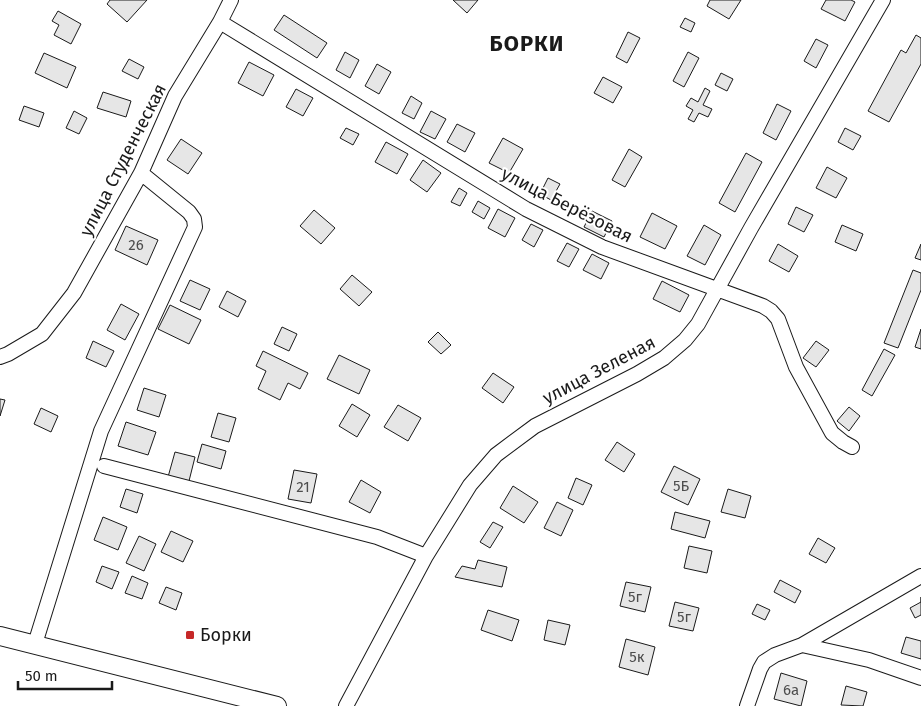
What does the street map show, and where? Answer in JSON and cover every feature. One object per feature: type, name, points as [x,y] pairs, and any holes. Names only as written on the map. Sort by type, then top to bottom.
[{"type":"main road","points":[[0,636],[277,706]]},
{"type":"street","name":"улица Студенческая","points":[[0,357],[42,334],[74,293],[141,174],[175,96],[220,22],[231,0]]},
{"type":"street","name":"улица Зеленая","points":[[346,706],[426,556],[470,485],[496,455],[535,426],[637,374],[664,358],[685,340],[698,324],[751,228],[883,0]]},
{"type":"street","name":"улица Берёзовая","points":[[220,22],[526,209],[602,247],[763,306],[771,311],[778,319],[796,367],[832,433],[852,447]]},
{"type":"street","points":[[34,644],[101,431],[195,227],[194,219],[189,212],[141,174]]},
{"type":"street","points":[[104,466],[377,537],[426,556]]},
{"type":"street","points":[[747,706],[764,662],[775,655],[802,645],[921,576]]},
{"type":"street","points":[[802,645],[869,660],[921,678]]},
{"type":"building","points":[[110,0],[147,0],[127,22],[107,4]]},
{"type":"building","points":[[453,0],[478,0],[467,13]]},
{"type":"building","points":[[710,0],[741,0],[729,19],[707,6]]},
{"type":"building","points":[[826,0],[851,0],[855,2],[845,21],[821,9]]},
{"type":"building","points":[[58,11],[81,24],[71,44],[54,35],[59,25],[52,21]]},
{"type":"building","points":[[284,15],[327,43],[317,58],[274,30]]},
{"type":"building","points":[[685,18],[695,23],[691,32],[680,27]]},
{"type":"building","points":[[628,32],[640,38],[627,63],[616,57]]},
{"type":"building","points":[[916,35],[921,38],[921,64],[889,122],[868,111],[901,50],[906,53]]},
{"type":"building","points":[[816,39],[828,45],[816,68],[804,61]]},
{"type":"building","points":[[345,52],[359,60],[350,78],[336,70]]},
{"type":"building","points":[[688,52],[699,58],[684,87],[673,81]]},
{"type":"building","points":[[44,53],[76,67],[67,88],[35,73]]},
{"type":"building","points":[[129,59],[144,67],[138,79],[122,71]]},
{"type":"building","points":[[249,62],[274,75],[263,96],[238,83]]},
{"type":"building","points":[[377,64],[391,72],[379,94],[365,86]]},
{"type":"building","points":[[721,73],[733,79],[727,91],[715,85]]},
{"type":"building","points":[[603,77],[622,87],[613,103],[594,93]]},
{"type":"building","points":[[705,88],[710,91],[703,105],[712,109],[708,117],[699,113],[694,122],[688,119],[693,110],[686,106],[691,98],[698,102]]},
{"type":"building","points":[[296,89],[313,98],[303,116],[286,107]]},
{"type":"building","points":[[103,92],[131,101],[126,117],[97,108]]},
{"type":"building","points":[[411,96],[422,103],[414,119],[402,113]]},
{"type":"building","points":[[777,104],[791,111],[776,140],[763,133]]},
{"type":"building","points":[[24,106],[44,113],[39,127],[19,120]]},
{"type":"building","points":[[74,111],[87,118],[79,134],[66,128]]},
{"type":"building","points":[[431,111],[446,119],[435,139],[420,132]]},
{"type":"building","points":[[457,124],[475,133],[465,152],[447,142]]},
{"type":"building","points":[[346,128],[359,134],[353,145],[340,138]]},
{"type":"building","points":[[845,128],[861,136],[853,150],[838,142]]},
{"type":"building","points":[[503,138],[523,149],[509,173],[489,163]]},
{"type":"building","points":[[181,139],[202,153],[188,174],[167,160]]},
{"type":"building","points":[[386,142],[408,154],[397,174],[375,162]]},
{"type":"building","points":[[629,149],[642,157],[625,187],[612,180]]},
{"type":"building","points":[[746,153],[762,162],[735,212],[719,203]]},
{"type":"building","points":[[423,160],[441,173],[427,192],[410,180]]},
{"type":"building","points":[[827,167],[847,178],[836,198],[816,188]]},
{"type":"building","points":[[548,178],[560,184],[551,200],[540,194]]},
{"type":"building","points":[[459,188],[467,193],[460,206],[451,202]]},
{"type":"building","points":[[478,201],[490,208],[484,219],[472,212]]},
{"type":"building","points":[[796,207],[813,215],[804,232],[788,224]]},
{"type":"building","points":[[498,209],[515,218],[505,237],[488,228]]},
{"type":"building","points":[[314,210],[335,228],[321,244],[300,226]]},
{"type":"building","points":[[592,211],[612,221],[604,237],[584,227]]},
{"type":"building","points":[[652,213],[677,226],[665,249],[640,237]]},
{"type":"building","points":[[531,224],[543,230],[534,247],[522,240]]},
{"type":"building","points":[[704,225],[721,235],[705,265],[687,256]]},
{"type":"building","points":[[842,225],[863,234],[856,251],[835,242]]},
{"type":"building","points":[[126,226],[158,240],[147,265],[115,250]]},
{"type":"building","points":[[567,243],[579,249],[569,267],[557,261]]},
{"type":"building","points":[[778,244],[798,256],[789,272],[769,261]]},
{"type":"building","points":[[921,244],[921,260],[915,258]]},
{"type":"building","points":[[592,254],[609,263],[601,279],[583,270]]},
{"type":"building","points":[[913,270],[921,273],[921,290],[898,348],[884,343]]},
{"type":"building","points":[[352,275],[372,292],[359,306],[340,289]]},
{"type":"building","points":[[190,280],[210,289],[200,310],[180,301]]},
{"type":"building","points":[[662,281],[689,295],[680,312],[653,299]]},
{"type":"building","points":[[227,291],[246,301],[238,317],[219,307]]},
{"type":"building","points":[[121,304],[139,314],[125,340],[107,330]]},
{"type":"building","points":[[170,305],[201,320],[189,344],[158,329]]},
{"type":"building","points":[[282,327],[297,334],[289,351],[274,344]]},
{"type":"building","points":[[921,329],[921,349],[915,347]]},
{"type":"building","points":[[438,332],[451,345],[441,354],[428,342]]},
{"type":"building","points":[[93,341],[114,351],[106,367],[86,358]]},
{"type":"building","points":[[816,341],[829,350],[816,367],[803,358]]},
{"type":"building","points":[[884,349],[895,355],[872,396],[862,390]]},
{"type":"building","points":[[263,351],[308,373],[300,389],[288,383],[280,400],[258,389],[266,371],[256,366]]},
{"type":"building","points":[[339,355],[370,370],[359,394],[327,379]]},
{"type":"building","points":[[493,373],[514,387],[503,403],[482,388]]},
{"type":"building","points":[[144,388],[166,395],[159,417],[137,410]]},
{"type":"building","points":[[0,399],[5,400],[0,416]]},
{"type":"building","points":[[352,404],[370,415],[357,437],[339,426]]},
{"type":"building","points":[[398,405],[421,418],[408,441],[384,427]]},
{"type":"building","points":[[849,407],[860,416],[849,431],[837,421]]},
{"type":"building","points":[[41,408],[58,416],[51,432],[34,424]]},
{"type":"building","points":[[218,413],[236,418],[229,442],[211,437]]},
{"type":"building","points":[[126,422],[156,432],[148,455],[118,446]]},
{"type":"building","points":[[617,442],[635,454],[624,472],[605,460]]},
{"type":"building","points":[[202,444],[226,451],[221,469],[197,462]]},
{"type":"building","points":[[175,452],[195,457],[189,481],[168,477]]},
{"type":"building","points":[[674,466],[700,479],[688,505],[661,492]]},
{"type":"building","points":[[294,470],[317,474],[311,503],[288,499]]},
{"type":"building","points":[[576,478],[592,485],[583,505],[568,498]]},
{"type":"building","points":[[361,480],[381,492],[370,513],[349,502]]},
{"type":"building","points":[[513,486],[538,502],[524,523],[500,508]]},
{"type":"building","points":[[126,489],[143,494],[137,513],[120,507]]},
{"type":"building","points":[[728,489],[751,496],[745,518],[721,512]]},
{"type":"building","points":[[557,502],[573,510],[561,536],[544,528]]},
{"type":"building","points":[[675,512],[710,521],[705,538],[671,529]]},
{"type":"building","points":[[103,517],[127,527],[118,550],[94,540]]},
{"type":"building","points":[[493,522],[503,527],[490,548],[480,542]]},
{"type":"building","points":[[171,531],[193,541],[183,562],[161,552]]},
{"type":"building","points":[[139,536],[156,544],[144,571],[126,563]]},
{"type":"building","points":[[818,538],[835,548],[826,563],[809,554]]},
{"type":"building","points":[[689,546],[712,551],[707,573],[684,568]]},
{"type":"building","points":[[478,560],[507,567],[502,587],[455,577],[462,566],[475,569]]},
{"type":"building","points":[[102,566],[119,572],[112,589],[96,582]]},
{"type":"building","points":[[132,576],[148,583],[142,599],[125,593]]},
{"type":"building","points":[[780,580],[801,591],[795,603],[774,592]]},
{"type":"building","points":[[626,582],[651,587],[645,612],[620,606]]},
{"type":"building","points":[[166,587],[182,593],[176,610],[159,603]]},
{"type":"building","points":[[675,602],[699,608],[693,631],[669,626]]},
{"type":"building","points":[[921,602],[921,615],[915,618],[910,608]]},
{"type":"building","points":[[757,604],[770,610],[765,620],[752,614]]},
{"type":"building","points":[[488,610],[519,620],[512,641],[481,630]]},
{"type":"building","points":[[548,620],[570,625],[565,645],[544,640]]},
{"type":"building","points":[[906,637],[921,641],[921,659],[901,653]]},
{"type":"building","points":[[626,639],[655,647],[648,675],[619,667]]},
{"type":"building","points":[[781,673],[807,681],[801,706],[774,699]]},
{"type":"building","points":[[846,686],[867,692],[863,706],[841,705]]},
{"type":"place","name":"Борки","points":[[190,635]]},
{"type":"district","name":"БОРКИ","points":[[527,43]]}]
